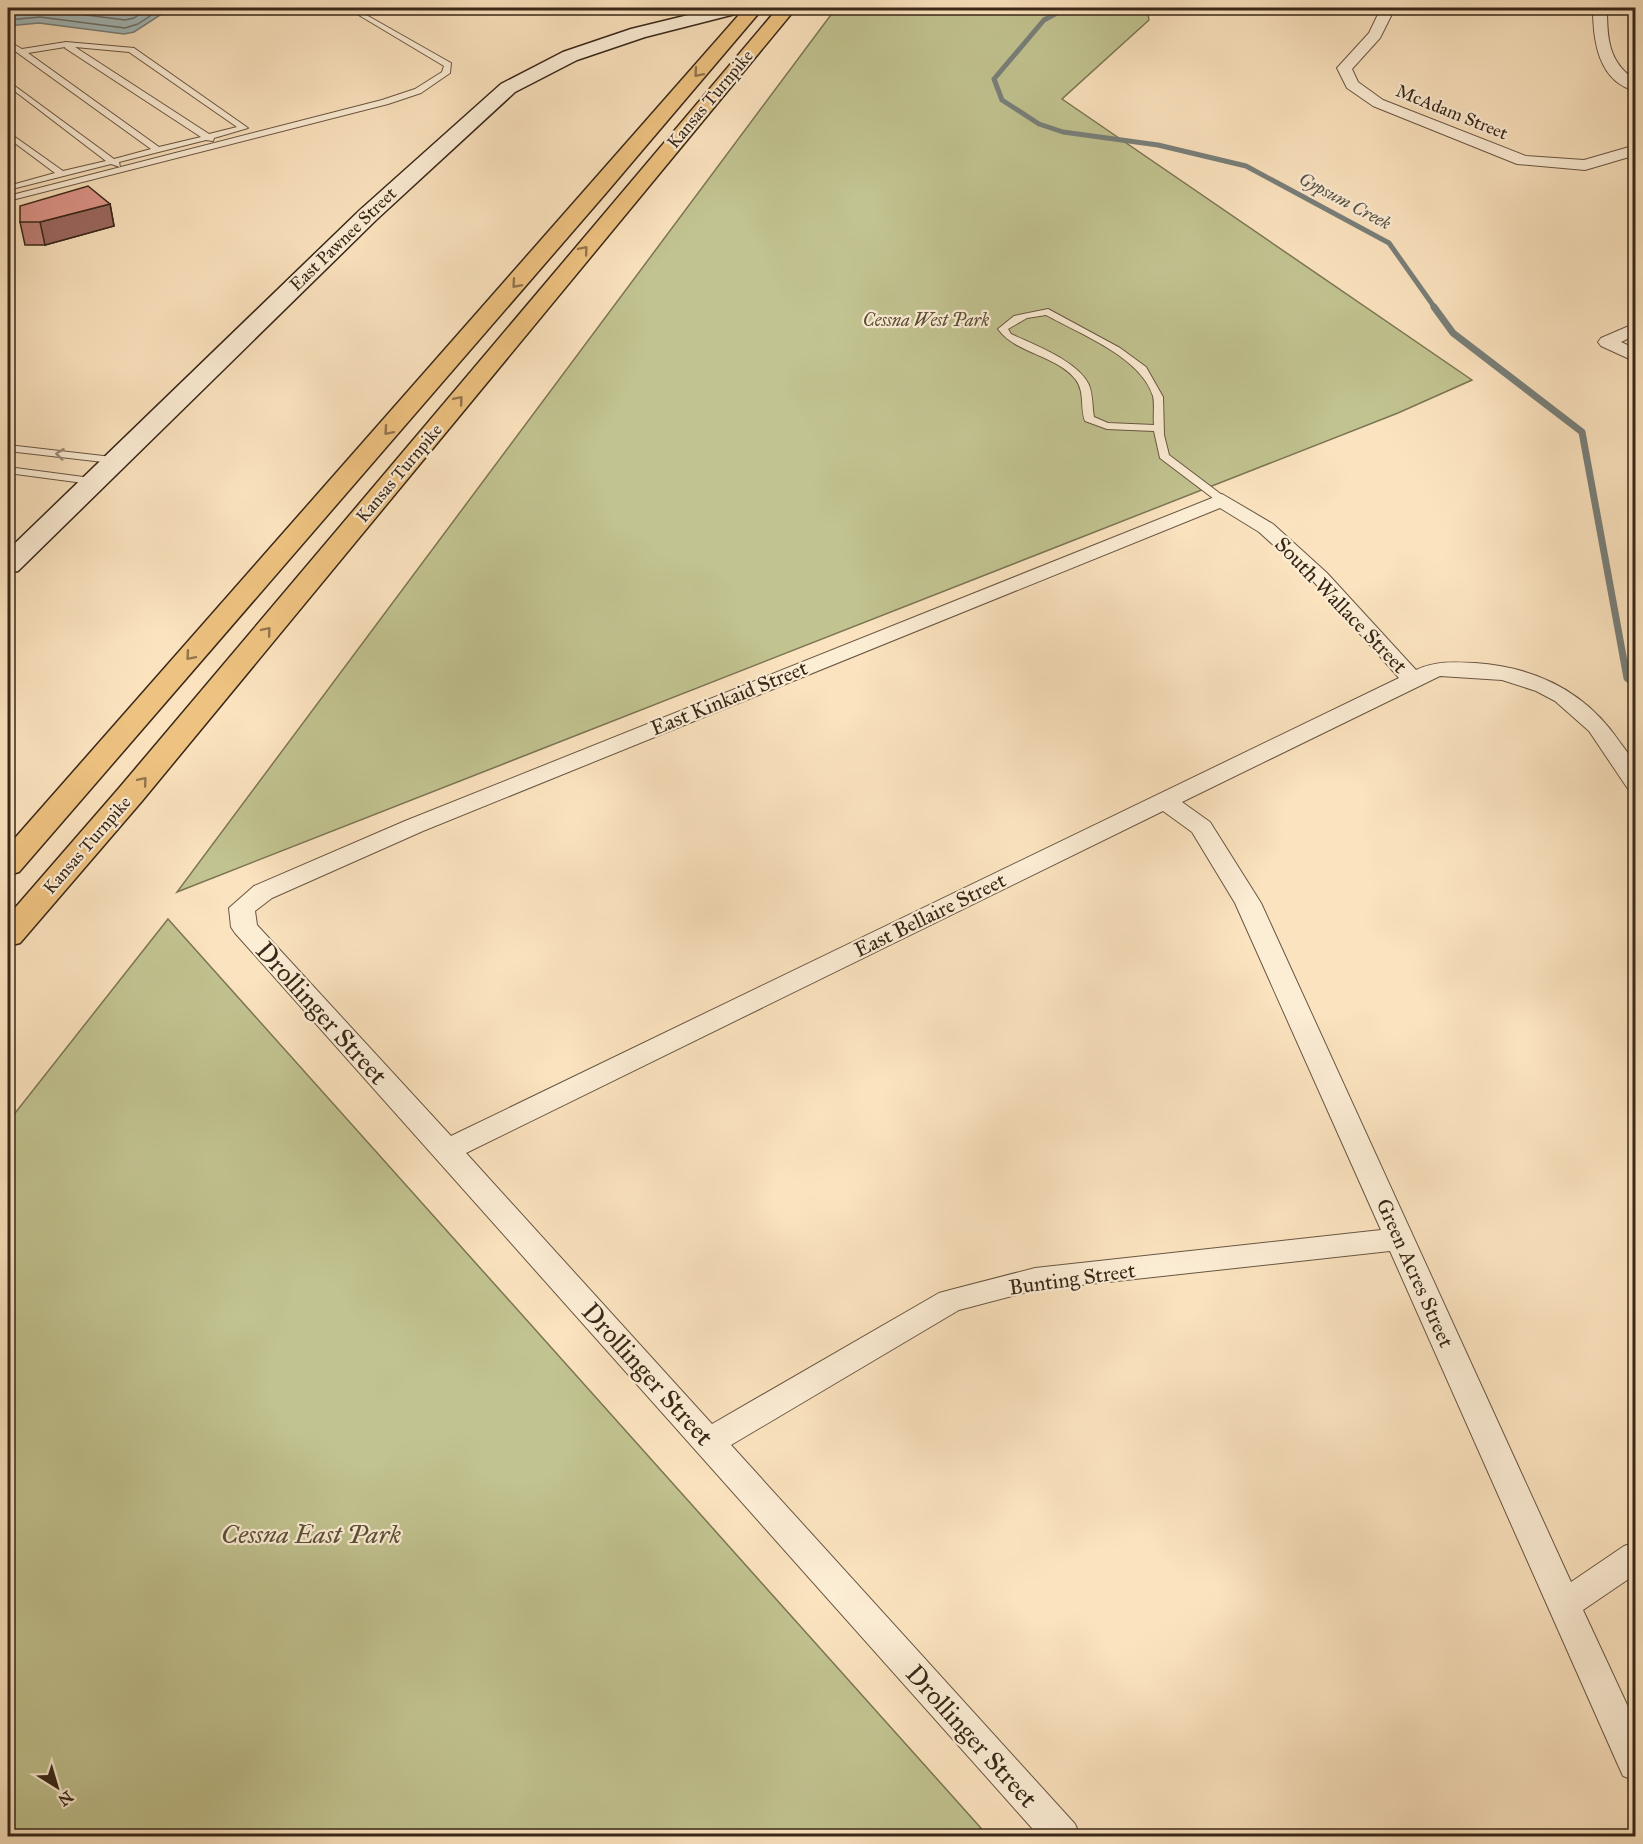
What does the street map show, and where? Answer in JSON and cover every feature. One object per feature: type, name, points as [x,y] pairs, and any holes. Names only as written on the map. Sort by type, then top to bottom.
[{"type":"highway","name":"Kansas Turnpike","points":[[8,865],[737,18],[754,8]]},
{"type":"highway","name":"Kansas Turnpike","points":[[8,936],[131,794],[784,12]]},
{"type":"main road","name":"East Pawnee Street","points":[[8,565],[112,460],[438,148],[508,88],[549,65],[638,33],[737,18]]},
{"type":"street","name":"McAdam Street","points":[[1388,8],[1374,34],[1344,68],[1347,80],[1358,91],[1378,103],[1523,161],[1585,165],[1635,150]]},
{"type":"street","points":[[1600,8],[1600,50],[1610,65],[1635,87]]},
{"type":"street","points":[[1635,328],[1607,342],[1635,357]]},
{"type":"street","name":"South Wallace Street","points":[[1222,500],[1266,528],[1320,577],[1413,680],[1436,669],[1464,668],[1497,671],[1527,678],[1567,699],[1596,724],[1635,784]]},
{"type":"street","name":"East Kinkaid Street","points":[[242,908],[263,892],[414,826],[1222,500]]},
{"type":"street","name":"East Bellaire Street","points":[[447,1150],[1413,680]]},
{"type":"street","name":"Green Acres Street","points":[[1165,801],[1200,827],[1248,903],[1635,1765]]},
{"type":"street","name":"Drollinger Street","points":[[242,908],[244,927],[1062,1836]]},
{"type":"street","name":"Bunting Street","points":[[709,1442],[950,1301],[1035,1279],[1400,1239]]},
{"type":"street","points":[[1564,1605],[1635,1556]]},
{"type":"lane","points":[[8,199],[386,102],[418,91],[446,73],[448,64],[350,8]]},
{"type":"lane","points":[[8,43],[157,150]]},
{"type":"lane","points":[[66,44],[219,145]]},
{"type":"lane","points":[[10,184],[61,174],[244,128],[131,50],[66,44],[21,52]]},
{"type":"lane","points":[[8,83],[124,170]]},
{"type":"lane","points":[[8,134],[61,174]]},
{"type":"lane","points":[[10,184],[26,195]]},
{"type":"lane","points":[[1158,428],[1107,426],[1089,419],[1089,404],[1082,381],[1069,369],[1008,336],[1003,329],[1007,322],[1039,312],[1048,312],[1117,350],[1143,369],[1158,397],[1158,428],[1164,456],[1222,500]]},
{"type":"lane","points":[[8,448],[112,460]]},
{"type":"lane","points":[[8,470],[91,482]]},
{"type":"green space","name":"Cessna West Park","points":[[836,8],[1147,8],[1149,20],[1062,99],[1472,380],[1398,413],[177,892]]},
{"type":"green space","name":"Cessna East Park","points":[[168,919],[988,1836],[8,1836],[8,1122]]},
{"type":"water","points":[[8,8],[171,8],[134,32],[124,34],[39,23],[8,26]]},
{"type":"building","points":[[88,186],[110,204],[40,222],[20,222],[20,206]]},
{"type":"waterway","name":"Gypsum Creek","points":[[1066,8],[1044,20],[994,79],[1002,100],[1039,124],[1063,132],[1158,145],[1246,166],[1389,243],[1435,308]]},
{"type":"waterway","name":"Gypsum Creek","points":[[1434,307],[1453,333],[1582,432],[1627,678],[1636,685]]}]
